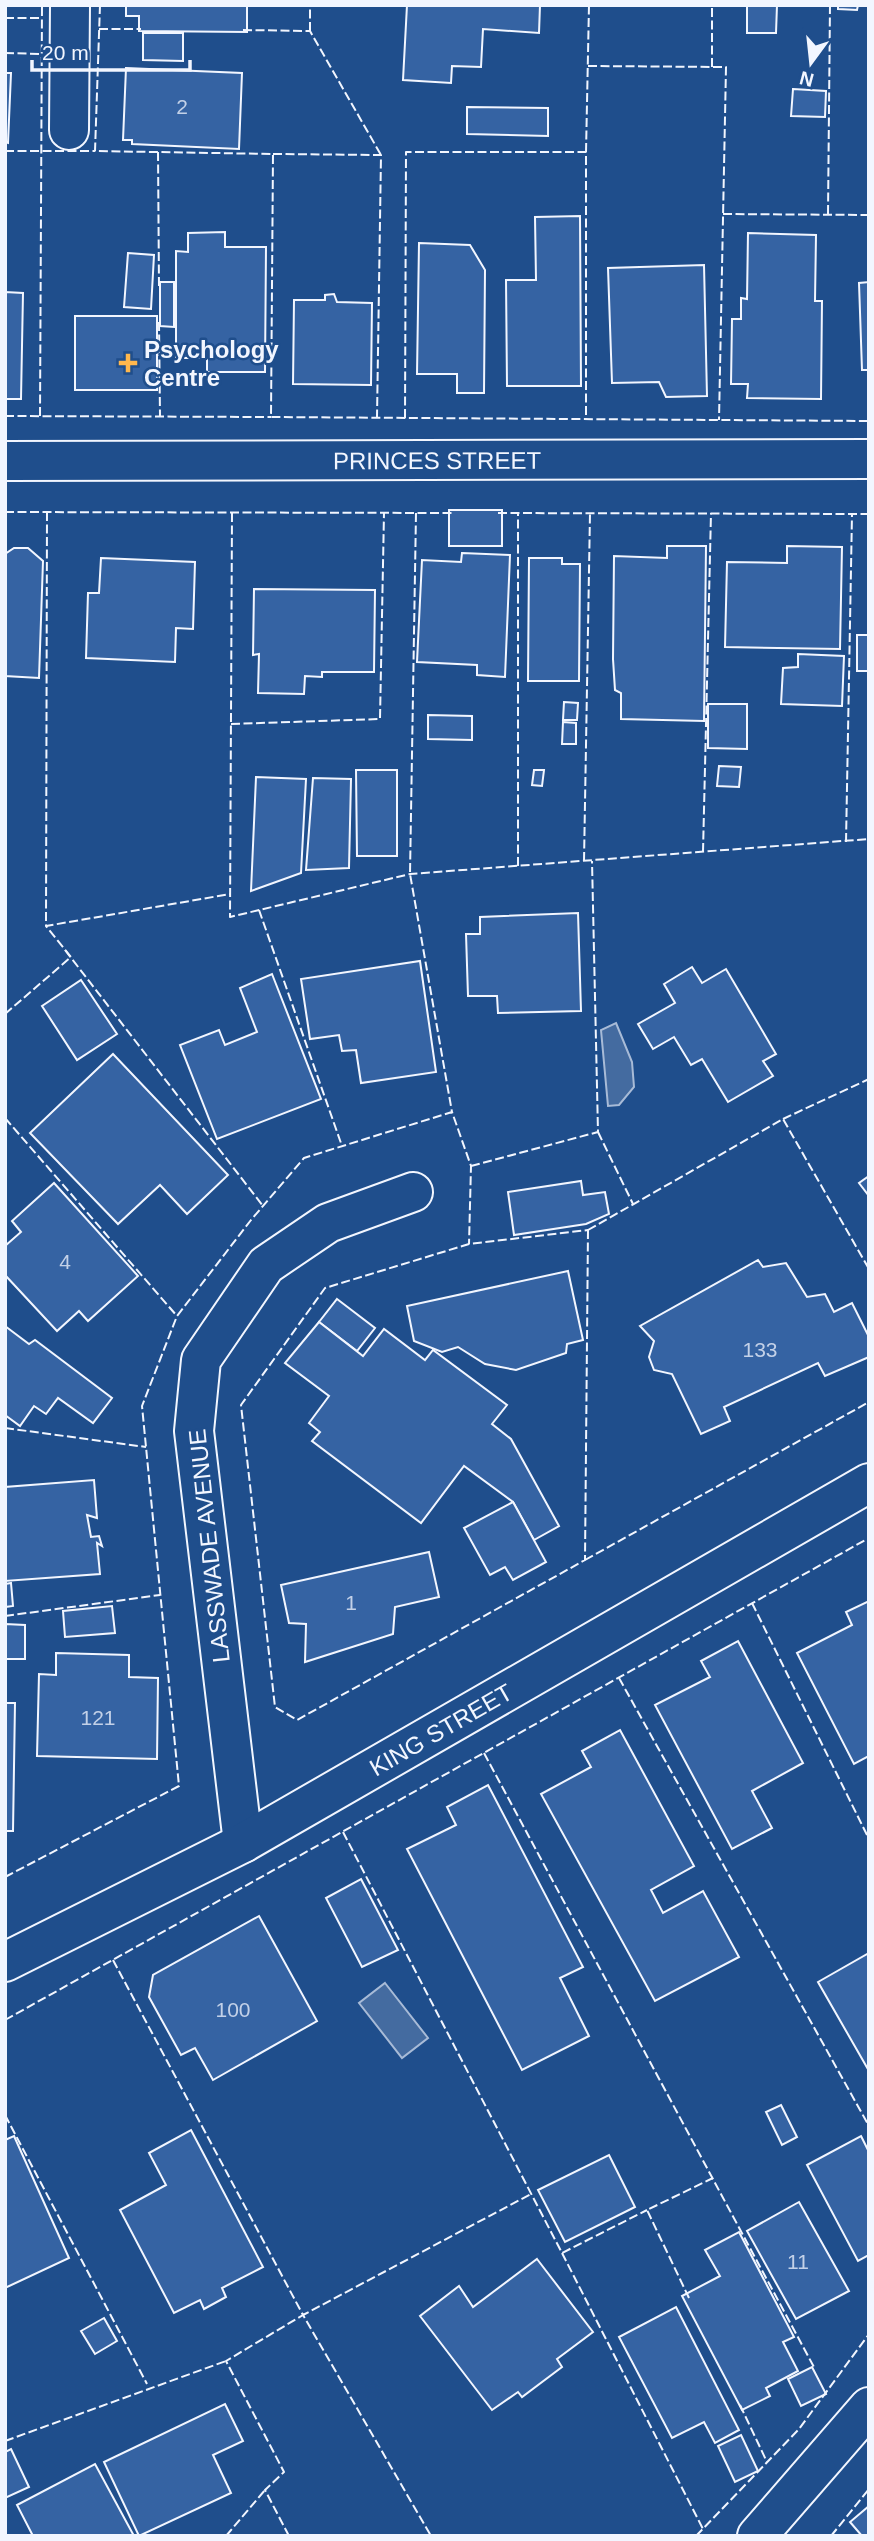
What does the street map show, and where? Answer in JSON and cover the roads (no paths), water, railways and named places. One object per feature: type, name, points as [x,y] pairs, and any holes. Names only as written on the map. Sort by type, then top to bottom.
[{"type":"street","points":[[69,130],[70,5]]},
{"type":"street","name":"PRINCES STREET","points":[[5,461],[869,459]]},
{"type":"street","name":"LASSWADE AVENUE","points":[[243,1843],[194,1431],[201,1360],[266,1265],[328,1223],[413,1192]]},
{"type":"street","name":"KING STREET","points":[[5,1962],[243,1843],[869,1483]]},
{"type":"street","points":[[757,2536],[869,2407]]},
{"type":"water","points":[[616,1023],[632,1062],[634,1087],[619,1105],[608,1106],[601,1030]]},
{"type":"water","points":[[385,1983],[428,2038],[402,2058],[359,2003]]},
{"type":"place","name":"Psychology Centre","points":[[128,363]]}]
